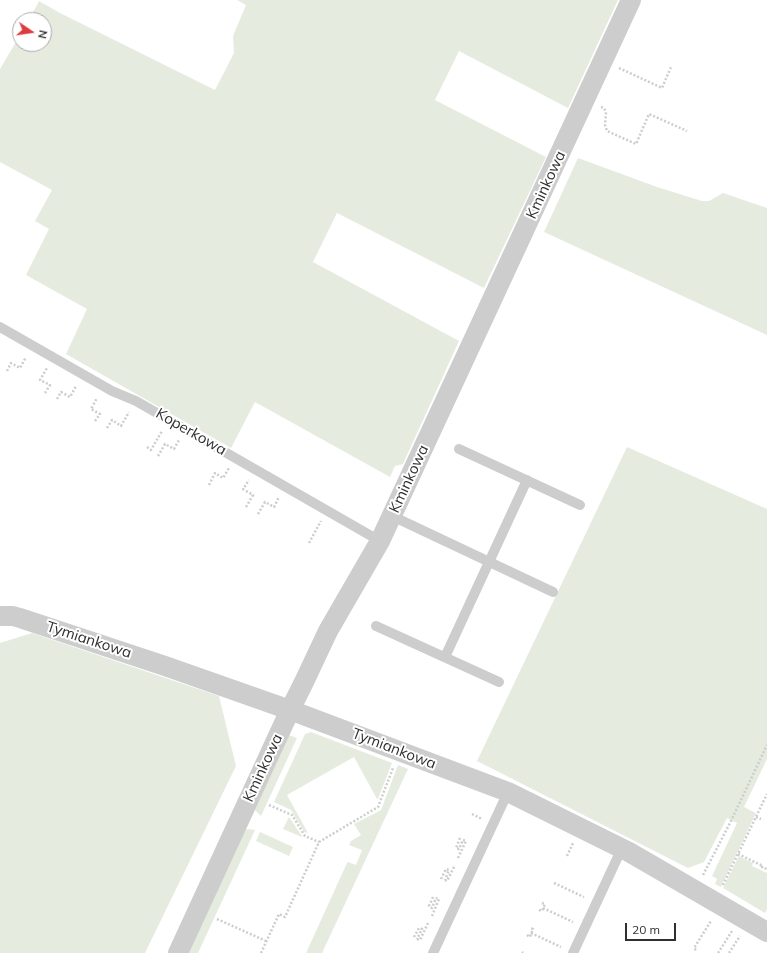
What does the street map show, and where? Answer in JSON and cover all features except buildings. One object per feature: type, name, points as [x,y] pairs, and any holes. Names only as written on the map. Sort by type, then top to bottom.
[{"type":"street","name":"Kminkowa","points":[[178,953],[328,631],[380,541],[392,516],[631,0]]},
{"type":"street","name":"Tymiankowa","points":[[0,616],[13,616],[20,618],[165,666],[290,710],[508,792],[622,848],[695,890],[713,911],[767,932]]},
{"type":"lane","name":"Koperkowa","points":[[0,327],[112,391],[136,401],[380,541]]},
{"type":"lane","points":[[459,448],[580,505]]},
{"type":"lane","points":[[444,657],[527,480]]},
{"type":"lane","points":[[392,516],[553,592]]},
{"type":"lane","points":[[376,626],[499,682]]},
{"type":"lane","points":[[433,953],[508,792]]},
{"type":"lane","points":[[569,951],[622,848]]},
{"type":"path","points":[[603,60],[662,88],[671,67]]},
{"type":"path","points":[[585,99],[606,110],[607,114],[605,125],[607,131],[636,144],[649,114],[687,131]]},
{"type":"path","points":[[7,371],[11,363],[20,368],[29,352]]},
{"type":"path","points":[[45,393],[50,385],[40,380],[50,364]]},
{"type":"path","points":[[57,399],[61,392],[70,397],[77,385]]},
{"type":"path","points":[[95,421],[100,414],[91,409],[97,397]]},
{"type":"path","points":[[107,428],[112,420],[121,426],[132,406]]},
{"type":"path","points":[[147,447],[151,450],[164,427]]},
{"type":"path","points":[[158,456],[165,444],[174,450],[182,435]]},
{"type":"path","points":[[209,485],[215,473],[223,478],[232,463]]},
{"type":"path","points":[[246,507],[253,495],[243,490],[252,475]]},
{"type":"path","points":[[258,514],[265,502],[274,507],[282,492]]},
{"type":"path","points":[[308,543],[322,518]]},
{"type":"path","points":[[695,890],[730,823],[767,745]]},
{"type":"path","points":[[261,953],[279,914],[285,917],[319,842],[378,807],[394,767]]},
{"type":"path","points":[[696,950],[694,948],[713,911],[767,794]]},
{"type":"path","points":[[269,805],[292,815],[305,836],[319,842]]},
{"type":"path","points":[[756,817],[761,819]]},
{"type":"path","points":[[458,858],[466,841],[464,840],[459,849],[456,848],[460,838]]},
{"type":"path","points":[[738,854],[767,869]]},
{"type":"path","points":[[441,879],[446,869],[449,870],[445,880],[447,881],[455,865]]},
{"type":"path","points":[[554,883],[588,899]]},
{"type":"path","points":[[432,916],[439,900],[436,898],[432,908],[429,906],[433,897]]},
{"type":"path","points":[[542,903],[545,904],[543,908]]},
{"type":"path","points":[[539,910],[542,911],[543,908]]},
{"type":"path","points":[[543,908],[577,924]]},
{"type":"path","points":[[217,919],[266,941]]},
{"type":"path","points":[[414,938],[419,928],[422,929],[418,939],[420,940],[428,923]]},
{"type":"path","points":[[718,953],[734,926]]},
{"type":"path","points":[[530,928],[533,930],[531,933]]},
{"type":"path","points":[[729,953],[743,931]]},
{"type":"path","points":[[531,933],[569,951]]},
{"type":"path","points":[[527,935],[530,936],[531,933]]},
{"type":"shaded area","points":[[237,0],[618,0],[568,108],[459,51],[435,100],[546,157],[484,288],[337,213],[313,262],[459,341],[403,464],[395,466],[390,477],[255,402],[231,448],[66,354],[87,309],[26,275],[49,229],[35,221],[52,190],[0,162],[0,69],[12,49],[12,52],[52,52],[52,12],[33,12],[39,1],[60,13],[215,90],[234,53],[233,36],[246,5]]},
{"type":"shaded area","points":[[578,158],[657,187],[702,201],[709,201],[723,193],[767,208],[767,335],[544,232]]},
{"type":"shaded area","points":[[627,447],[767,509],[767,759],[744,807],[756,813],[721,887],[715,884],[717,879],[712,876],[737,823],[727,818],[704,862],[688,868],[477,761]]},
{"type":"shaded area","points":[[32,633],[219,696],[236,766],[145,953],[0,953],[0,643]]},
{"type":"shaded area","points":[[311,732],[392,763],[378,799],[354,757],[287,795],[308,833],[304,832],[291,810],[274,802],[305,734]]},
{"type":"shaded area","points":[[286,734],[297,738],[261,816],[255,810],[255,806]]},
{"type":"shaded area","points":[[398,765],[408,769],[322,953],[306,953],[347,863],[356,865],[362,850],[349,845],[351,841],[361,835],[354,824],[381,810]]},
{"type":"shaded area","points":[[289,817],[302,836],[302,837],[283,829]]},
{"type":"shaded area","points":[[245,830],[255,830],[198,953],[186,953]]},
{"type":"shaded area","points":[[260,832],[293,847],[289,856],[256,841]]},
{"type":"shaded area","points":[[739,856],[753,863],[752,866],[767,873],[767,909],[765,913],[723,888]]}]
